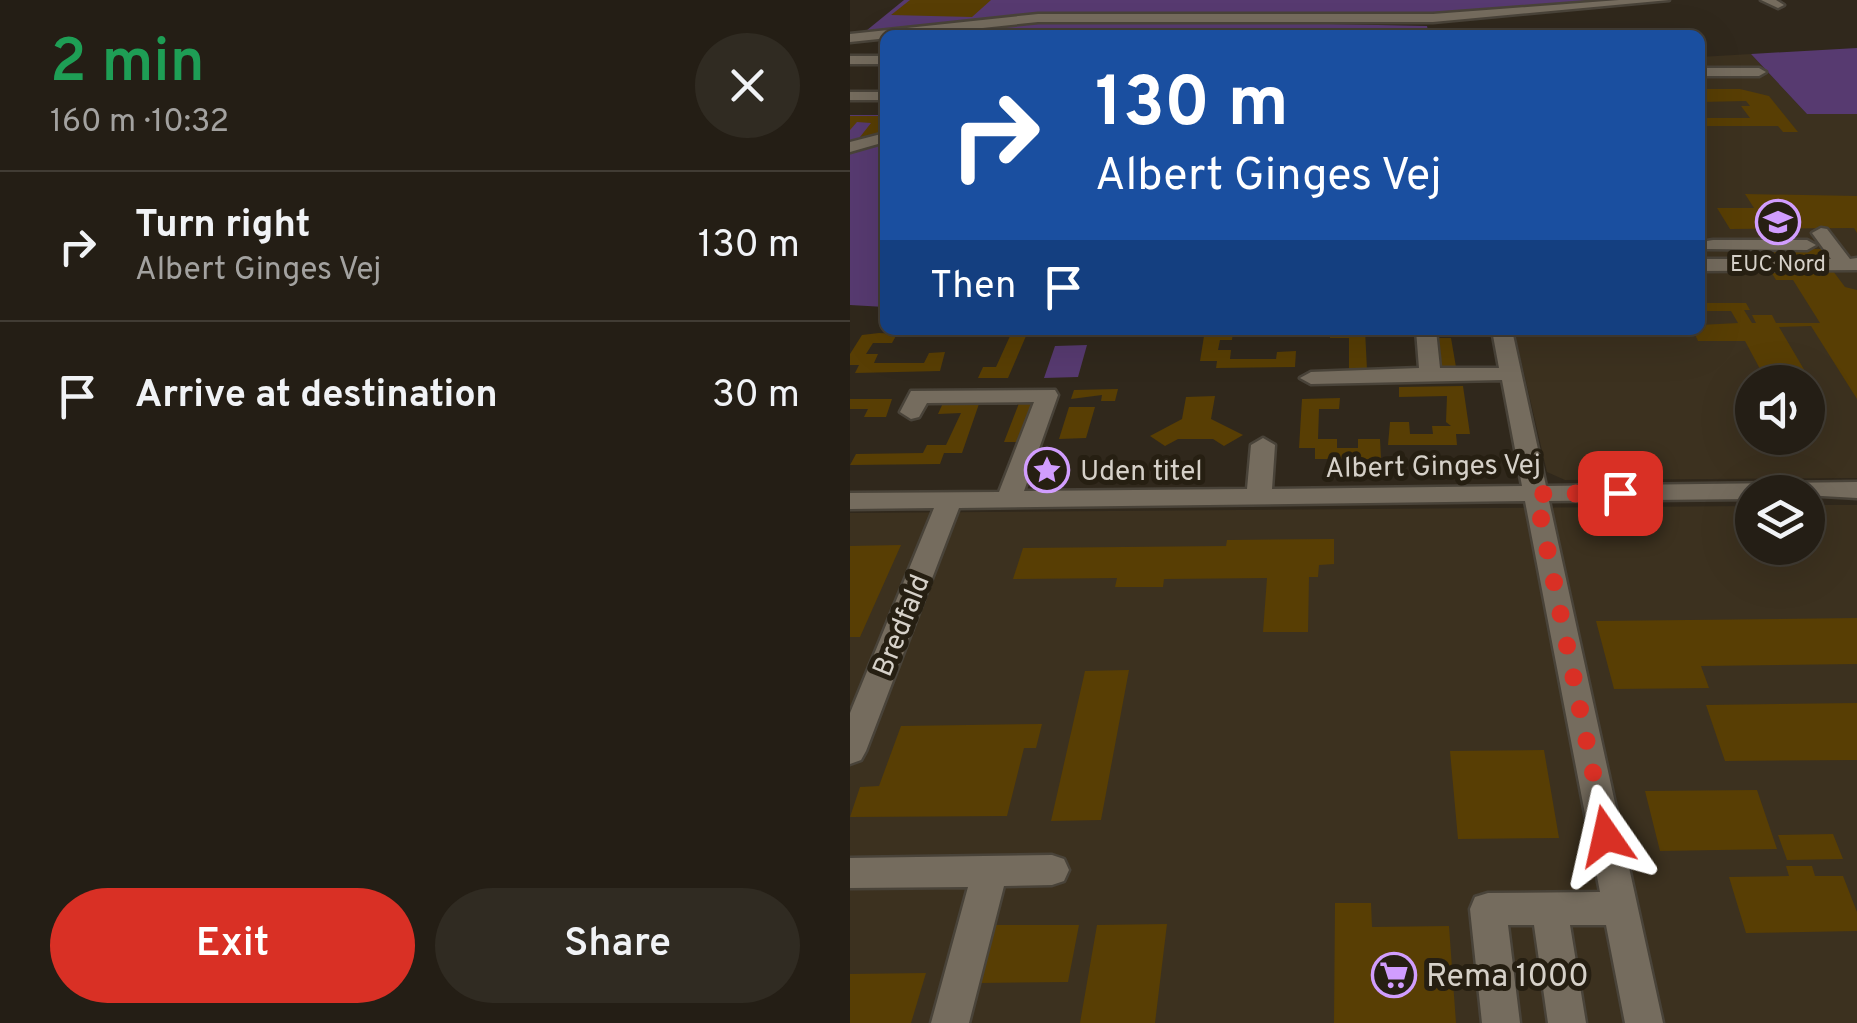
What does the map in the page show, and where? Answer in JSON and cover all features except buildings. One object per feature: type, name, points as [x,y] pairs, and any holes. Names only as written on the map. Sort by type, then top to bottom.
[{"type":"street","points":[[1549,0],[1564,10]]},
{"type":"street","points":[[881,30],[907,22],[935,21],[941,29],[1038,18],[1432,18],[1663,0]]},
{"type":"street","points":[[1038,18],[1049,2]]},
{"type":"street","points":[[1432,18],[1436,30]]},
{"type":"street","points":[[875,35],[880,30]]},
{"type":"street","points":[[851,42],[880,35]]},
{"type":"street","points":[[850,60],[880,60]]},
{"type":"street","points":[[1705,72],[1759,72]]},
{"type":"street","points":[[850,96],[880,93]]},
{"type":"street","points":[[850,147],[880,139]]},
{"type":"street","points":[[1713,245],[1814,239],[1851,264]]},
{"type":"street","points":[[1705,264],[1851,264]]},
{"type":"street","points":[[1426,335],[1430,374]]},
{"type":"street","points":[[1503,335],[1644,1023]]},
{"type":"street","points":[[1311,378],[1511,374]]},
{"type":"street","points":[[911,412],[919,396],[1047,396],[1009,499]]},
{"type":"street","points":[[1259,496],[1263,445]]},
{"type":"street","name":"Albert Ginges Vej","points":[[850,501],[1857,490]]},
{"type":"street","name":"Bredfald","points":[[850,751],[950,500]]},
{"type":"street","points":[[850,873],[1052,870]]},
{"type":"street","points":[[950,1023],[990,871]]},
{"type":"street","points":[[1549,908],[1566,1023]]},
{"type":"street","points":[[1501,1023],[1488,909],[1621,908]]},
{"type":"shaded area","points":[[904,0],[1646,0],[1433,15],[1047,15],[861,35]]},
{"type":"shaded area","points":[[1082,19],[1427,26],[1428,30],[953,30]]},
{"type":"shaded area","points":[[1857,48],[1857,114],[1807,114],[1751,54]]},
{"type":"shaded area","name":"EUC Nord","points":[[1751,54],[1807,114],[1857,114],[1857,478],[1735,475],[1735,479],[1565,480],[1547,472],[1515,335],[1705,335],[1705,57]]},
{"type":"shaded area","points":[[850,115],[880,115],[880,307],[850,305]]},
{"type":"shaded area","points":[[1087,345],[1078,377],[1044,378],[1055,346]]},
{"type":"shaded area","points":[[1825,505],[1857,505],[1857,1023],[850,1023],[850,513],[1735,506],[1735,565],[1825,565]]},
{"type":"place","name":"EUC Nord","points":[[1778,222]]},
{"type":"place","name":"Uden titel","points":[[1047,470]]},
{"type":"place","name":"Rema 1000","points":[[1394,975]]},
{"type":"route","points":[[1606,836],[1536,494],[1620,493]]}]
